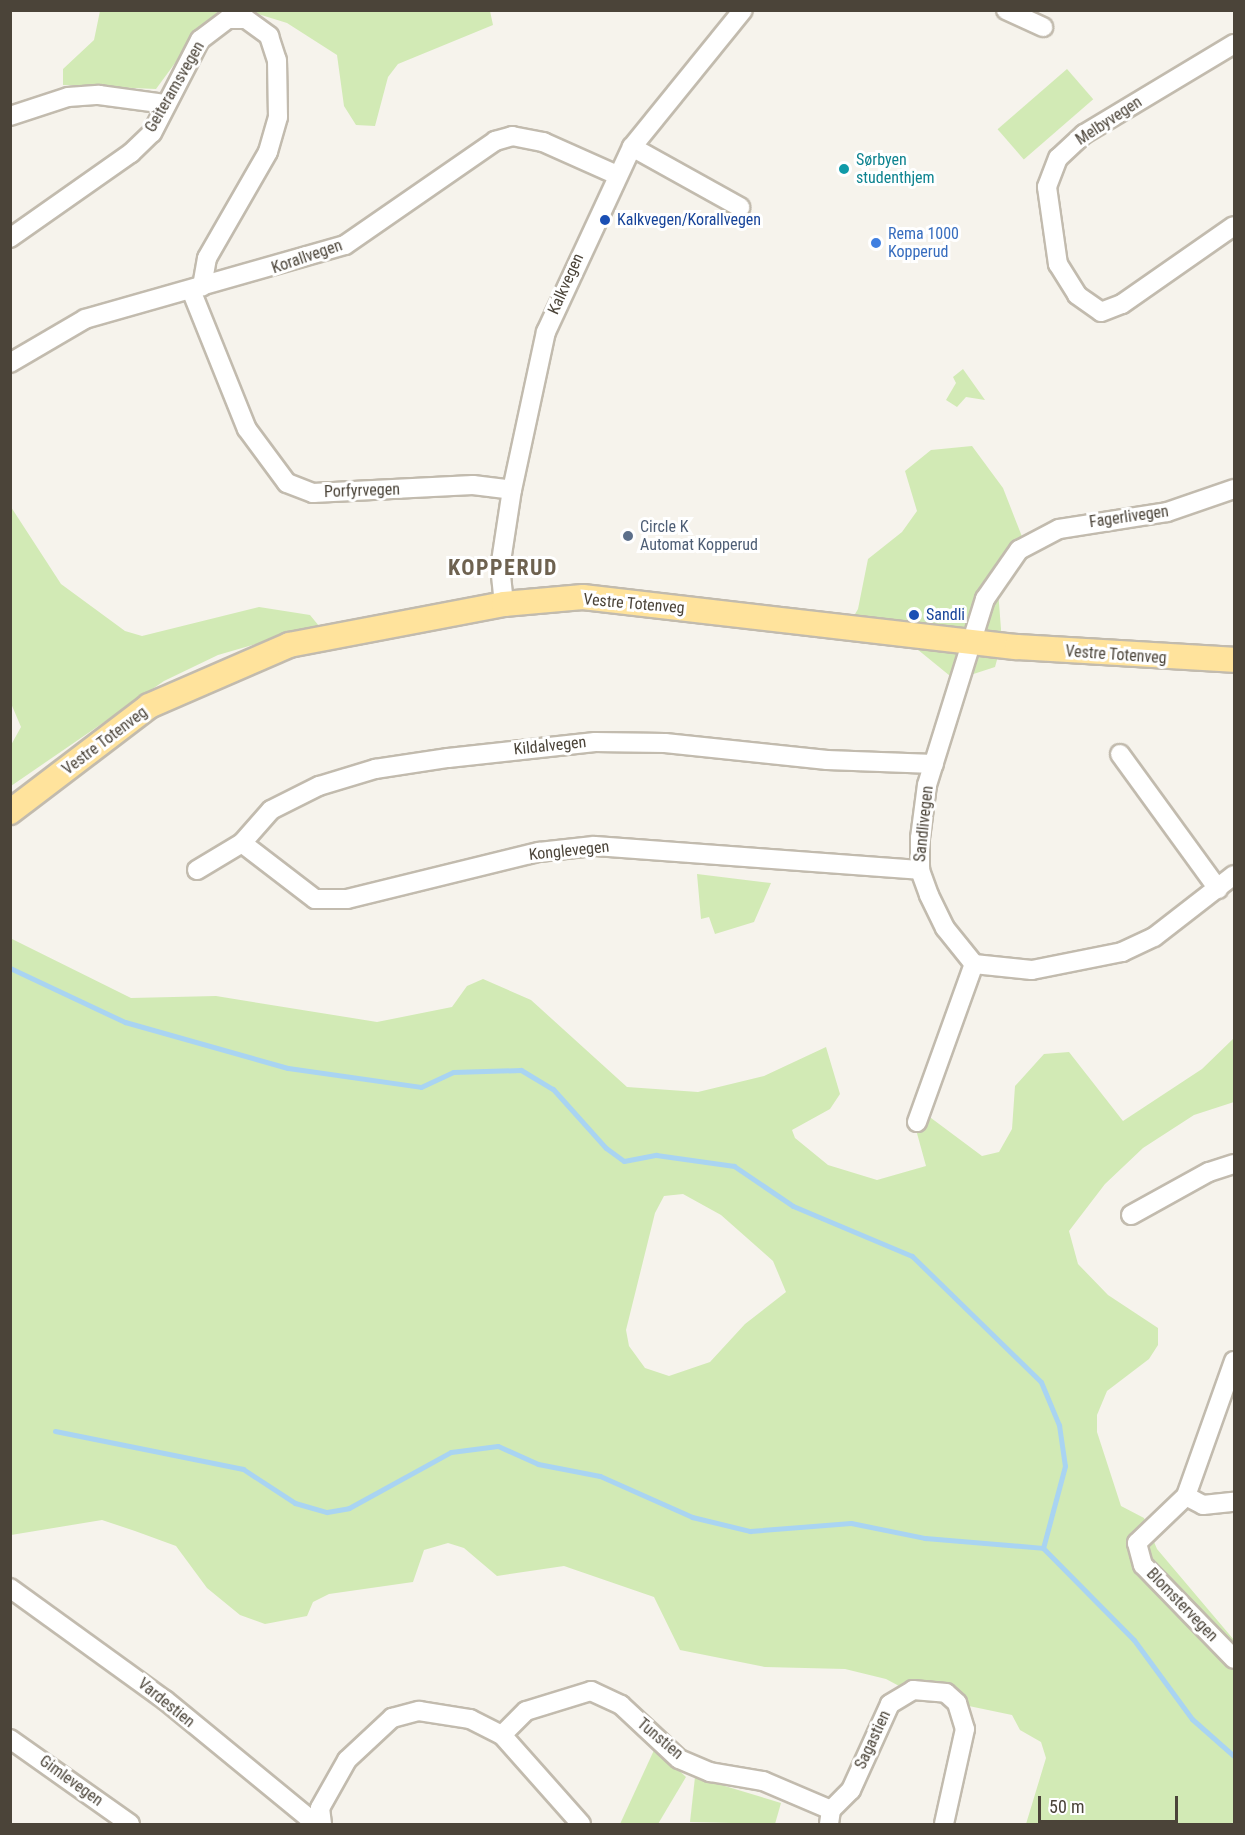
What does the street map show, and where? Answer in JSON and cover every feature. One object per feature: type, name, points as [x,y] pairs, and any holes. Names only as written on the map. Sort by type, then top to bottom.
[{"type":"main road","name":"Vestre Totenveg","points":[[10,812],[149,706],[289,645],[504,604],[583,597],[972,638],[1017,647],[1234,660]]},
{"type":"street","name":"Kalkvegen","points":[[504,604],[501,568],[512,490],[546,332],[632,147],[743,10]]},
{"type":"street","points":[[1006,10],[1043,27]]},
{"type":"street","name":"Geiteramsvegen","points":[[10,238],[131,153],[152,133],[200,40],[214,26],[246,19],[269,36],[277,60],[278,117],[268,152],[207,258],[196,289]]},
{"type":"street","name":"Melbyvegen","points":[[1234,45],[1084,134],[1058,158],[1047,187],[1058,264],[1077,295],[1101,312],[1122,304],[1234,226]]},
{"type":"street","points":[[10,116],[68,97],[99,95],[166,104]]},
{"type":"street","name":"Korallvegen","points":[[10,363],[85,320],[345,245],[495,141],[513,136],[543,142],[617,175]]},
{"type":"street","points":[[632,147],[740,207]]},
{"type":"street","name":"Porfyrvegen","points":[[196,289],[247,429],[287,483],[313,493],[473,485],[512,490]]},
{"type":"street","name":"Fagerlivegen","points":[[972,638],[999,573],[1019,550],[1059,529],[1167,512],[1234,489]]},
{"type":"street","name":"Sandlivegen","points":[[972,638],[934,764],[920,870],[945,928],[974,964]]},
{"type":"street","name":"Kildalvegen","points":[[197,870],[242,843],[271,810],[319,786],[375,769],[536,747],[665,742],[827,760],[934,764]]},
{"type":"street","points":[[1120,754],[1218,889]]},
{"type":"street","name":"Konglevegen","points":[[242,843],[315,899],[346,899],[539,852],[594,846],[920,870]]},
{"type":"street","points":[[916,1122],[974,964],[1032,970],[1122,952],[1154,937],[1234,875]]},
{"type":"street","points":[[1131,1215],[1209,1172],[1234,1164]]},
{"type":"street","points":[[1234,1361],[1186,1496],[1203,1505],[1234,1502]]},
{"type":"street","name":"Blomstervegen","points":[[1186,1496],[1137,1543],[1143,1565],[1234,1659]]},
{"type":"street","name":"Vardestien","points":[[10,1588],[165,1700],[316,1824]]},
{"type":"street","name":"Sagastien","points":[[830,1817],[851,1790],[890,1704],[913,1690],[931,1690],[946,1693],[957,1703],[965,1729],[944,1824]]},
{"type":"street","name":"Tunstien","points":[[502,1735],[526,1711],[591,1691],[621,1705],[679,1759],[710,1772],[763,1781],[830,1817]]},
{"type":"street","points":[[322,1824],[320,1808],[331,1782],[371,1734],[392,1718],[444,1712],[502,1735],[581,1824]]},
{"type":"street","name":"Gimlevegen","points":[[10,1739],[130,1824]]},
{"type":"green space","points":[[100,11],[245,11],[206,21],[156,89],[63,85],[63,69],[94,40]]},
{"type":"green space","points":[[248,11],[490,11],[493,25],[398,64],[388,77],[375,126],[356,125],[344,106],[337,55],[287,23]]},
{"type":"green space","points":[[1067,69],[1093,99],[1024,160],[998,129]]},
{"type":"green space","points":[[963,369],[985,400],[966,397],[957,407],[946,400],[956,383],[953,377]]},
{"type":"green space","points":[[972,446],[1003,488],[1028,552],[1026,560],[1010,568],[998,590],[1002,642],[995,667],[955,680],[917,649],[841,638],[858,609],[868,559],[902,532],[917,511],[905,471],[931,450]]},
{"type":"green space","points":[[11,507],[61,584],[125,631],[142,636],[259,607],[310,615],[319,626],[218,655],[164,681],[11,786],[11,745],[21,727],[10,701]]},
{"type":"green space","points":[[697,874],[771,883],[754,922],[715,934],[709,917],[701,919]]},
{"type":"green space","points":[[10,938],[131,998],[216,996],[377,1022],[452,1007],[467,986],[483,979],[531,1000],[627,1087],[698,1092],[764,1076],[826,1047],[840,1094],[830,1109],[792,1130],[795,1138],[828,1165],[877,1180],[926,1166],[915,1126],[927,1115],[982,1156],[999,1152],[1012,1129],[1015,1086],[1044,1054],[1069,1052],[1123,1121],[1202,1069],[1234,1038],[1234,1102],[1194,1115],[1143,1148],[1105,1184],[1069,1231],[1078,1264],[1108,1295],[1158,1328],[1158,1345],[1149,1359],[1107,1391],[1097,1415],[1097,1432],[1121,1506],[1144,1518],[1157,1549],[1234,1640],[1234,1824],[1026,1824],[1046,1758],[1041,1742],[1020,1730],[1012,1715],[916,1695],[886,1679],[845,1669],[765,1667],[680,1650],[654,1597],[564,1566],[497,1576],[464,1548],[448,1543],[424,1550],[413,1582],[329,1594],[313,1602],[307,1616],[265,1624],[240,1615],[207,1588],[176,1546],[135,1531],[102,1520],[11,1535]],"holes":[[[683,1194],[721,1215],[773,1261],[786,1292],[745,1324],[710,1362],[669,1376],[645,1368],[629,1346],[626,1330],[655,1213],[664,1196]]]},
{"type":"green space","points":[[655,1748],[686,1777],[658,1824],[620,1824]]},
{"type":"green space","points":[[695,1777],[781,1803],[775,1824],[690,1822]]},
{"type":"waterway","points":[[10,968],[125,1022],[288,1068],[421,1087],[453,1072],[521,1070],[553,1089],[606,1148],[624,1161],[656,1155],[734,1166],[793,1206],[912,1256],[1041,1382],[1059,1425],[1065,1466],[1043,1548],[1134,1640],[1192,1719],[1234,1756]]},
{"type":"waterway","points":[[55,1431],[243,1469],[295,1503],[327,1512],[349,1508],[451,1452],[498,1446],[538,1464],[600,1476],[692,1517],[750,1531],[851,1523],[925,1538],[1043,1548]]},
{"type":"place","name":"Sørbyen studenthjem","points":[[844,169]]},
{"type":"place","name":"Kalkvegen/Korallvegen","points":[[605,220]]},
{"type":"place","name":"Rema 1000 Kopperud","points":[[876,243]]},
{"type":"place","name":"Circle K Automat Kopperud","points":[[628,536]]},
{"type":"place","name":"Sandli","points":[[914,615]]},
{"type":"district","name":"KOPPERUD","points":[[503,568]]}]
